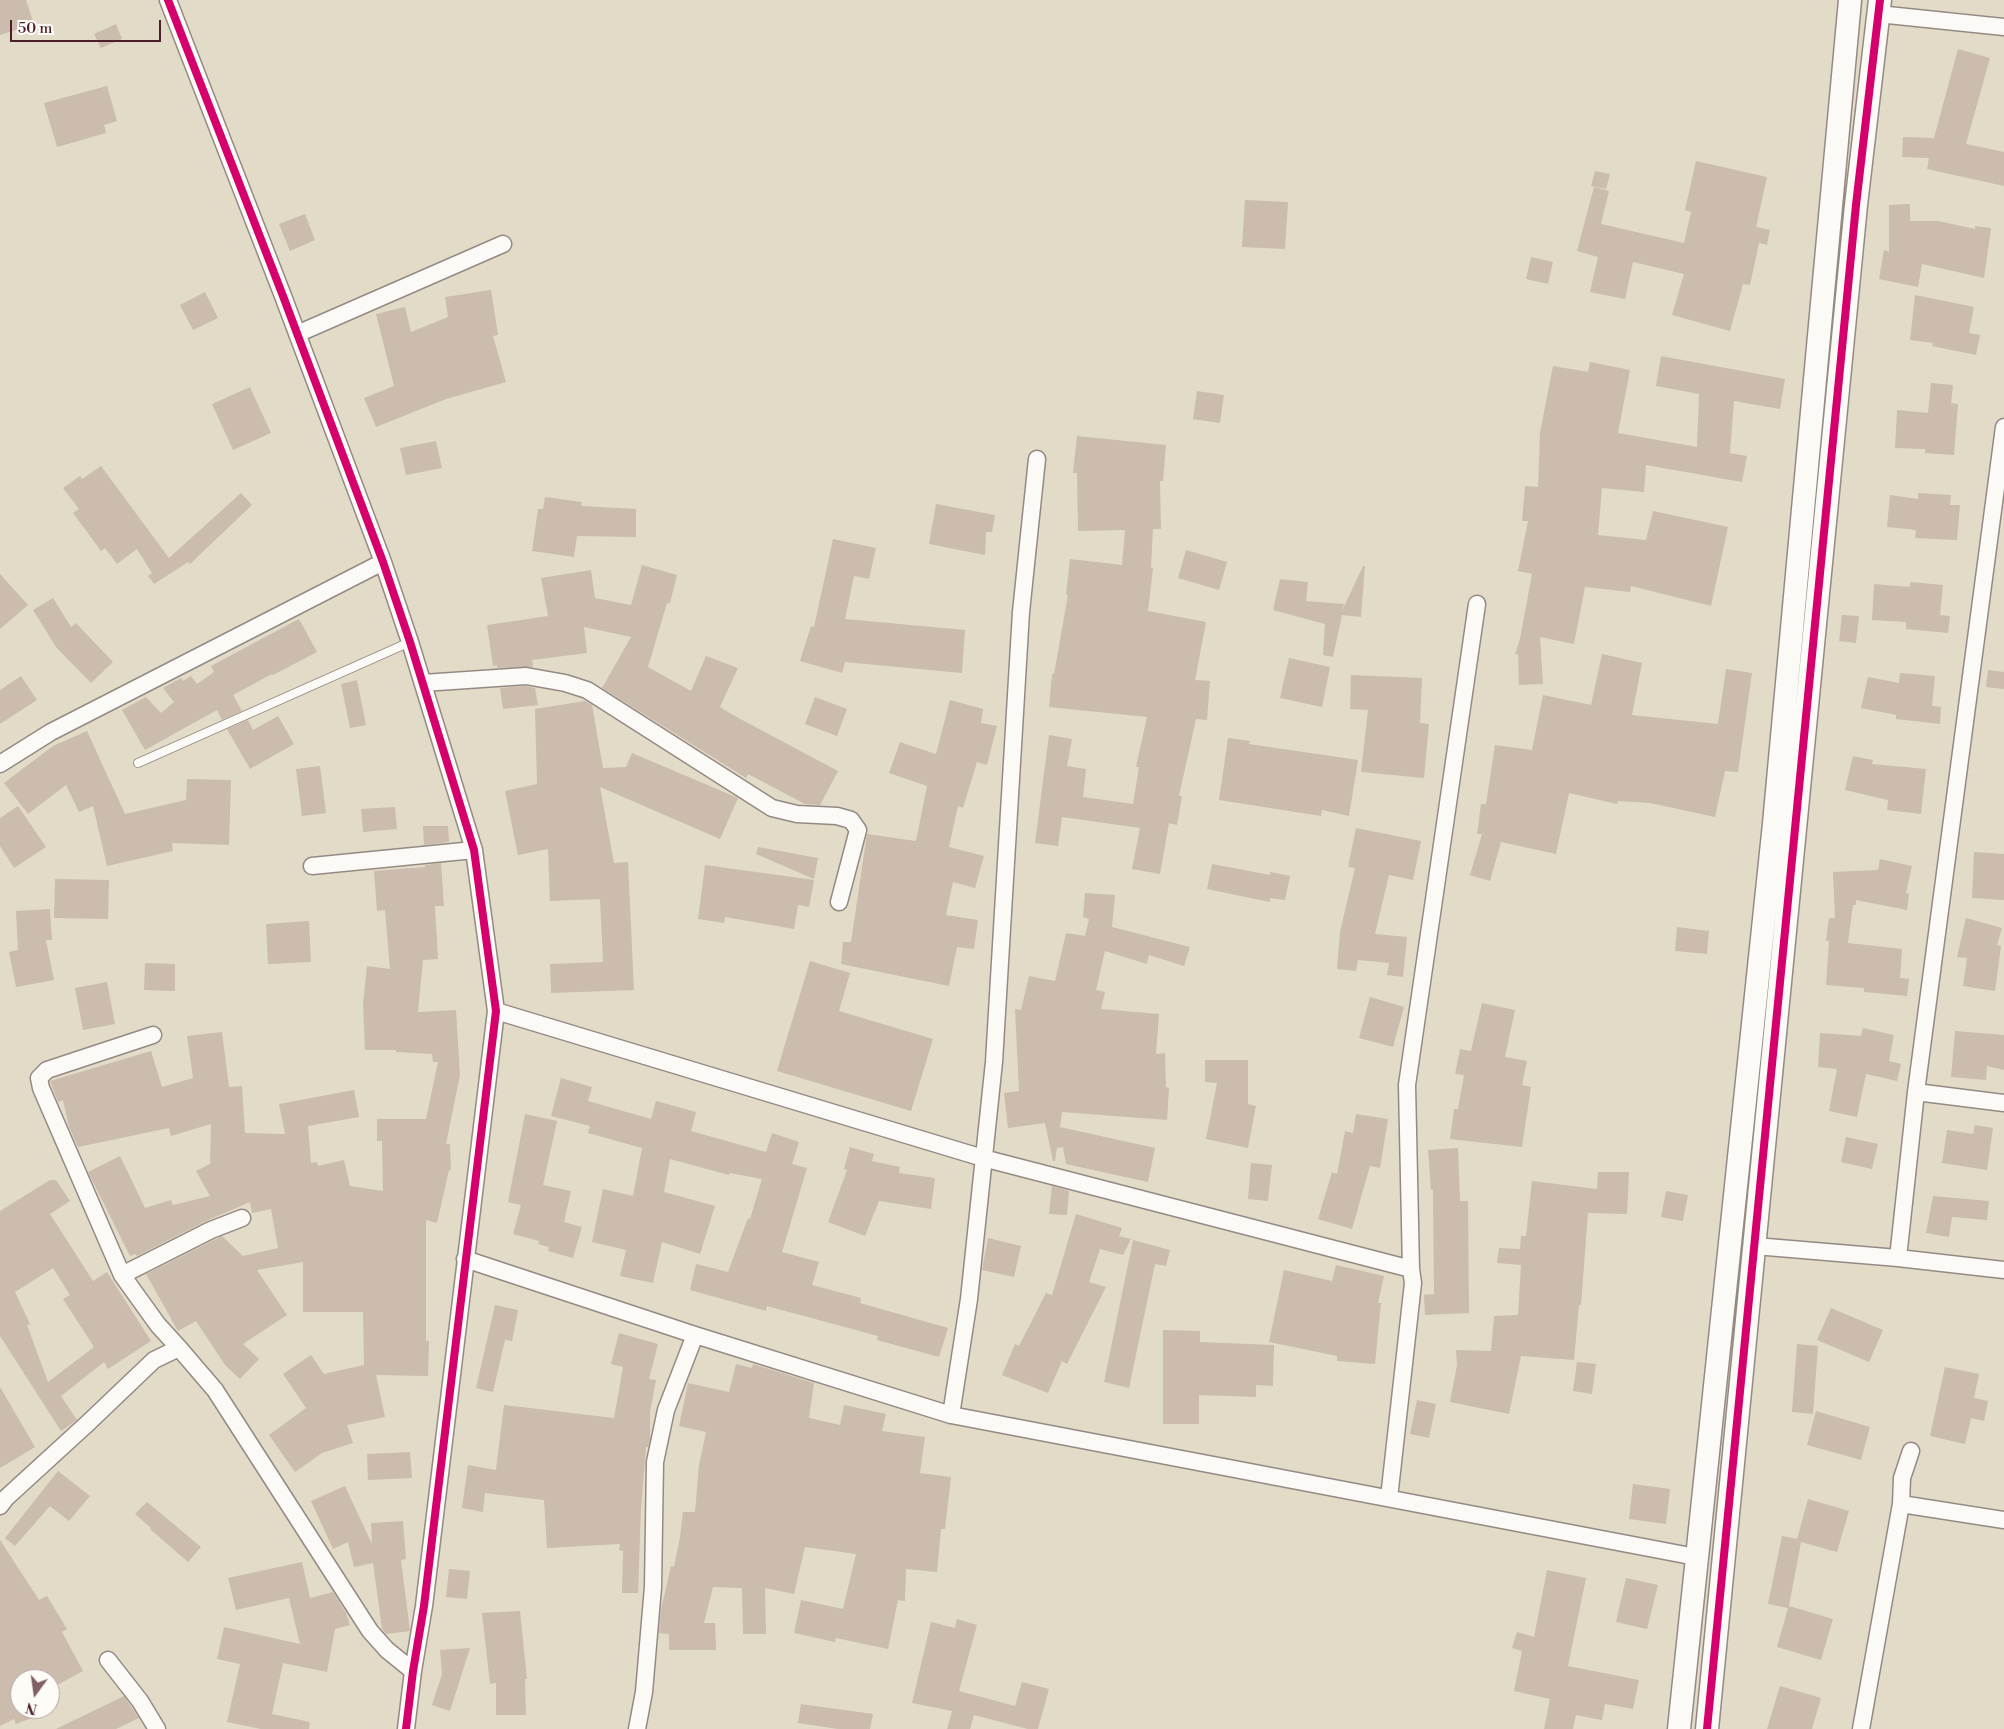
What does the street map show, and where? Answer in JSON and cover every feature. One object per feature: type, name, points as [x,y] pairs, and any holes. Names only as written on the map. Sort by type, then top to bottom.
[{"type":"street","points":[[168,0],[383,562],[423,683],[474,850],[496,1011],[464,1259],[425,1596],[406,1729]]},
{"type":"street","points":[[1679,1729],[1774,824],[1850,0]]},
{"type":"street","points":[[1707,1729],[1855,215],[1879,7],[2004,27]]},
{"type":"street","points":[[297,334],[503,244]]},
{"type":"street","points":[[1898,1258],[1916,1092],[2004,427]]},
{"type":"street","points":[[950,1415],[969,1299],[994,1062],[1021,612],[1037,459]]},
{"type":"street","points":[[0,764],[51,732],[383,562]]},
{"type":"street","points":[[1389,1498],[1413,1283],[1411,1269],[1407,1085],[1477,604]]},
{"type":"street","points":[[423,683],[526,676],[572,685],[587,690],[772,808],[797,814],[837,816],[851,820],[858,830],[839,902]]},
{"type":"street","points":[[312,866],[474,850]]},
{"type":"street","points":[[496,1011],[983,1158],[1411,1269]]},
{"type":"street","points":[[153,1035],[46,1070],[40,1078],[41,1088],[122,1275],[158,1325],[215,1390],[370,1631],[387,1650],[413,1671]]},
{"type":"street","points":[[1916,1092],[2004,1103]]},
{"type":"street","points":[[122,1275],[211,1230],[242,1218]]},
{"type":"street","points":[[1755,1246],[1898,1258],[2004,1270]]},
{"type":"street","points":[[464,1259],[695,1335],[950,1415],[1696,1557]]},
{"type":"street","points":[[637,1729],[644,1692],[653,1587],[655,1462],[666,1410],[695,1335]]},
{"type":"street","points":[[2,1497],[88,1424],[154,1360],[179,1348]]},
{"type":"street","points":[[1861,1729],[1901,1504],[1902,1478],[1911,1451]]},
{"type":"street","points":[[1901,1504],[2004,1520]]},
{"type":"street","points":[[108,1660],[140,1701],[157,1729]]},
{"type":"lane","points":[[138,762],[410,642]]},
{"type":"building","points":[[0,0],[26,0],[34,24],[0,35]]},
{"type":"building","points":[[116,24],[122,39],[101,48],[94,34]]},
{"type":"building","points":[[1958,49],[1990,58],[1966,144],[2004,152],[2004,186],[1927,169],[1929,158],[1902,157],[1903,137],[1934,138]]},
{"type":"building","points":[[107,86],[117,121],[104,125],[106,133],[57,147],[44,103]]},
{"type":"building","points":[[1696,161],[1767,177],[1756,227],[1770,230],[1767,245],[1759,243],[1750,285],[1743,284],[1730,331],[1672,315],[1684,274],[1633,262],[1625,299],[1590,292],[1598,257],[1577,251],[1594,187],[1609,191],[1601,224],[1684,243],[1691,212],[1685,210]]},
{"type":"building","points":[[1595,171],[1610,174],[1606,189],[1591,186]]},
{"type":"building","points":[[1245,200],[1288,202],[1285,249],[1242,247]]},
{"type":"building","points":[[1910,204],[1910,221],[1938,221],[1975,229],[1975,226],[1991,228],[1984,278],[1922,264],[1918,287],[1879,279],[1884,250],[1889,252],[1889,205]]},
{"type":"building","points":[[305,214],[315,240],[290,251],[279,224]]},
{"type":"building","points":[[1531,257],[1553,262],[1548,284],[1526,279]]},
{"type":"building","points":[[491,290],[498,335],[493,336],[506,382],[446,399],[376,427],[364,398],[394,386],[376,314],[405,307],[411,332],[448,317],[445,297]]},
{"type":"building","points":[[205,292],[218,318],[193,330],[180,305]]},
{"type":"building","points":[[1915,295],[1974,307],[1969,333],[1980,335],[1976,355],[1932,346],[1933,343],[1910,340]]},
{"type":"building","points":[[1661,356],[1785,379],[1780,409],[1734,401],[1730,453],[1747,456],[1742,482],[1646,465],[1644,492],[1602,488],[1598,535],[1646,540],[1653,511],[1728,527],[1711,606],[1631,586],[1630,592],[1585,587],[1574,644],[1540,637],[1543,684],[1519,685],[1518,654],[1515,654],[1520,639],[1532,574],[1518,571],[1528,521],[1522,521],[1525,486],[1538,487],[1540,433],[1553,366],[1588,372],[1590,362],[1630,370],[1618,433],[1697,447],[1699,394],[1656,386]]},
{"type":"building","points":[[1931,383],[1953,385],[1951,403],[1958,404],[1954,455],[1925,453],[1925,449],[1895,448],[1897,410],[1928,413]]},
{"type":"building","points":[[250,387],[271,433],[233,450],[212,404]]},
{"type":"building","points":[[1197,391],[1224,395],[1220,423],[1193,419]]},
{"type":"building","points":[[1077,436],[1166,445],[1163,481],[1160,481],[1161,529],[1153,529],[1151,568],[1153,568],[1148,611],[1206,622],[1195,680],[1210,681],[1207,720],[1196,719],[1179,796],[1182,796],[1177,825],[1169,823],[1160,874],[1132,869],[1140,828],[1062,817],[1058,846],[1035,843],[1049,735],[1072,739],[1067,766],[1086,769],[1083,797],[1133,804],[1139,767],[1136,767],[1147,717],[1049,707],[1052,674],[1054,674],[1068,595],[1066,595],[1070,559],[1122,565],[1125,530],[1078,531],[1077,473],[1073,473]]},
{"type":"building","points":[[436,441],[442,468],[406,475],[400,448]]},
{"type":"building","points":[[101,466],[169,558],[241,493],[252,505],[190,564],[188,562],[154,584],[148,576],[152,573],[137,549],[117,564],[105,548],[101,551],[73,513],[79,509],[63,488],[80,476],[82,479]]},
{"type":"building","points":[[1918,493],[1951,495],[1950,505],[1960,505],[1957,540],[1915,538],[1916,530],[1887,527],[1890,495],[1918,499]]},
{"type":"building","points":[[545,497],[582,502],[581,506],[636,509],[636,537],[577,536],[574,557],[532,551],[538,509],[543,509]]},
{"type":"building","points":[[936,504],[995,515],[992,532],[986,532],[985,555],[929,544]]},
{"type":"building","points":[[833,539],[876,548],[869,579],[854,576],[845,619],[965,630],[962,673],[845,662],[842,673],[800,661],[811,626],[814,627]]},
{"type":"building","points":[[1186,550],[1227,562],[1219,590],[1178,578]]},
{"type":"building","points":[[642,565],[677,575],[670,603],[667,603],[648,667],[691,691],[706,656],[738,668],[720,707],[838,771],[820,805],[805,804],[748,774],[746,778],[602,688],[631,637],[584,627],[587,653],[532,660],[533,667],[497,668],[497,665],[493,666],[487,625],[548,616],[541,578],[591,570],[595,598],[631,605]]},
{"type":"building","points":[[1363,566],[1365,566],[1361,617],[1342,615],[1333,657],[1323,655],[1325,624],[1273,610],[1280,579],[1308,582],[1306,601],[1344,604],[1342,611]]},
{"type":"building","points":[[0,574],[28,605],[0,629]]},
{"type":"building","points":[[1910,582],[1943,585],[1940,615],[1950,616],[1948,633],[1906,629],[1906,622],[1872,620],[1874,584],[1910,587]]},
{"type":"building","points":[[53,598],[71,627],[76,623],[113,662],[91,683],[56,647],[33,610]]},
{"type":"building","points":[[1842,615],[1859,616],[1856,643],[1839,641]]},
{"type":"building","points":[[299,619],[317,652],[233,695],[242,711],[222,720],[217,710],[145,750],[122,710],[146,697],[161,713],[174,702],[163,688],[181,678],[183,681],[191,676],[197,684],[214,672],[211,666]]},
{"type":"building","points":[[1602,654],[1642,663],[1632,715],[1718,724],[1726,669],[1752,673],[1738,772],[1725,771],[1715,817],[1650,803],[1618,801],[1617,804],[1569,793],[1556,854],[1501,842],[1490,881],[1470,875],[1482,834],[1477,834],[1481,804],[1486,804],[1495,745],[1532,750],[1543,695],[1591,705]]},
{"type":"building","points":[[1289,658],[1330,667],[1322,707],[1280,698]]},
{"type":"building","points":[[1988,670],[2004,672],[2004,689],[1986,687]]},
{"type":"building","points":[[1900,673],[1935,676],[1932,706],[1941,707],[1940,724],[1896,719],[1896,715],[1861,708],[1868,677],[1899,683]]},
{"type":"building","points":[[1351,675],[1422,678],[1420,723],[1429,724],[1424,778],[1361,772],[1368,710],[1350,709]]},
{"type":"building","points":[[21,676],[37,700],[0,724],[0,690]]},
{"type":"building","points":[[357,680],[366,725],[350,728],[341,684]]},
{"type":"building","points":[[525,686],[535,688],[538,705],[503,709],[500,688]]},
{"type":"building","points":[[815,697],[847,709],[837,736],[805,724]]},
{"type":"building","points":[[950,700],[983,709],[981,723],[997,726],[987,765],[977,762],[963,808],[958,806],[949,847],[984,856],[975,888],[953,882],[946,915],[978,920],[974,949],[957,947],[949,986],[841,964],[843,942],[851,942],[867,834],[916,841],[927,786],[889,773],[900,742],[936,754]]},
{"type":"building","points":[[585,701],[592,705],[603,768],[626,767],[632,753],[738,798],[720,839],[600,787],[614,863],[628,862],[634,990],[551,993],[550,964],[603,962],[600,899],[550,901],[548,849],[518,855],[505,791],[537,784],[535,709]]},
{"type":"building","points":[[278,716],[294,744],[250,769],[227,729],[248,720],[253,730]]},
{"type":"building","points":[[87,731],[125,814],[186,800],[187,779],[231,780],[229,845],[172,843],[173,851],[107,866],[93,806],[79,812],[66,785],[28,814],[4,783],[53,746]]},
{"type":"building","points":[[1228,738],[1250,741],[1249,744],[1358,760],[1349,816],[1322,810],[1321,816],[1219,800]]},
{"type":"building","points":[[1853,756],[1873,760],[1872,764],[1926,769],[1921,814],[1887,810],[1888,800],[1845,790]]},
{"type":"building","points":[[320,766],[326,813],[302,816],[296,769]]},
{"type":"building","points":[[18,806],[46,847],[14,868],[0,846],[0,818]]},
{"type":"building","points":[[395,807],[397,829],[363,832],[361,809]]},
{"type":"building","points":[[423,826],[448,826],[449,842],[424,845]]},
{"type":"building","points":[[1356,828],[1421,841],[1413,880],[1389,875],[1375,934],[1407,937],[1403,977],[1387,975],[1389,963],[1358,960],[1356,971],[1337,969],[1340,932],[1355,868],[1348,867]]},
{"type":"building","points":[[758,847],[818,858],[814,879],[756,854]]},
{"type":"building","points":[[1974,852],[2004,854],[2004,900],[1972,898]]},
{"type":"building","points":[[1880,859],[1912,866],[1906,893],[1909,894],[1907,910],[1856,900],[1856,905],[1853,905],[1848,943],[1902,949],[1900,978],[1909,979],[1907,996],[1864,992],[1864,988],[1826,985],[1829,941],[1826,941],[1829,918],[1835,918],[1833,872],[1878,870]]},
{"type":"building","points":[[441,863],[444,906],[435,906],[438,959],[423,960],[418,1012],[456,1010],[460,1075],[446,1144],[450,1144],[451,1170],[449,1170],[437,1223],[426,1220],[426,1341],[429,1341],[428,1376],[376,1375],[385,1417],[347,1425],[353,1443],[322,1453],[295,1472],[269,1435],[306,1408],[283,1374],[311,1355],[324,1374],[364,1365],[363,1312],[303,1312],[303,1262],[257,1270],[287,1315],[243,1344],[259,1359],[240,1379],[225,1365],[196,1321],[178,1331],[146,1274],[222,1236],[243,1256],[278,1248],[271,1209],[252,1213],[250,1202],[206,1221],[137,1256],[135,1254],[130,1256],[88,1172],[120,1156],[145,1208],[171,1200],[173,1205],[210,1196],[196,1171],[210,1164],[211,1124],[171,1136],[169,1128],[78,1147],[69,1127],[63,1100],[58,1102],[50,1081],[151,1051],[162,1087],[193,1078],[187,1036],[222,1032],[229,1087],[242,1086],[245,1133],[285,1134],[279,1104],[354,1090],[359,1117],[308,1126],[311,1163],[317,1162],[318,1166],[344,1160],[350,1186],[383,1191],[382,1141],[377,1141],[377,1119],[426,1119],[438,1062],[433,1062],[432,1054],[396,1052],[396,1050],[365,1050],[363,1004],[367,966],[390,969],[385,910],[377,911],[374,871],[425,867],[425,865]]},
{"type":"building","points":[[1212,864],[1270,875],[1270,872],[1290,876],[1285,900],[1270,898],[1270,902],[1207,889]]},
{"type":"building","points":[[705,865],[814,880],[809,907],[798,905],[794,929],[725,917],[724,923],[698,919]]},
{"type":"building","points":[[55,879],[109,880],[108,919],[54,918]]},
{"type":"building","points":[[1085,893],[1115,895],[1112,927],[1190,947],[1184,966],[1149,955],[1147,964],[1105,951],[1096,990],[1105,992],[1101,1009],[1159,1014],[1156,1054],[1165,1053],[1166,1087],[1169,1088],[1167,1120],[1062,1112],[1060,1127],[1155,1148],[1148,1182],[1066,1164],[1063,1147],[1057,1148],[1055,1161],[1053,1161],[1045,1123],[1008,1128],[1004,1093],[1019,1091],[1015,1009],[1021,1010],[1029,976],[1055,981],[1066,933],[1085,936],[1089,919],[1083,917]]},
{"type":"building","points":[[50,909],[52,940],[46,940],[54,980],[16,987],[9,952],[18,950],[16,911]]},
{"type":"building","points":[[1966,918],[2002,928],[1997,945],[2001,946],[1995,991],[1963,986],[1967,958],[1957,957]]},
{"type":"building","points":[[309,921],[311,962],[268,964],[266,924]]},
{"type":"building","points":[[1677,927],[1709,931],[1707,954],[1675,951]]},
{"type":"building","points":[[810,961],[850,973],[839,1011],[933,1039],[911,1111],[777,1071]]},
{"type":"building","points":[[145,963],[175,964],[175,991],[144,990]]},
{"type":"building","points":[[107,982],[115,1024],[83,1030],[75,988]]},
{"type":"building","points":[[1370,997],[1404,1007],[1393,1047],[1359,1038]]},
{"type":"building","points":[[1482,1003],[1515,1010],[1505,1057],[1527,1061],[1522,1085],[1531,1087],[1522,1147],[1450,1139],[1454,1109],[1458,1109],[1464,1075],[1455,1074],[1460,1049],[1471,1051]]},
{"type":"building","points":[[1863,1028],[1894,1035],[1889,1061],[1901,1064],[1897,1081],[1866,1074],[1857,1117],[1829,1111],[1837,1069],[1818,1067],[1820,1033],[1861,1036]]},
{"type":"building","points":[[1955,1031],[2004,1035],[2004,1070],[1987,1066],[1986,1080],[1951,1077]]},
{"type":"building","points":[[1205,1060],[1248,1060],[1248,1104],[1256,1106],[1248,1148],[1206,1139],[1217,1083],[1205,1082]]},
{"type":"building","points":[[561,1078],[592,1087],[588,1101],[651,1119],[656,1101],[696,1112],[691,1131],[766,1152],[772,1133],[799,1142],[792,1164],[807,1168],[782,1252],[819,1262],[812,1285],[861,1298],[860,1303],[948,1328],[939,1357],[877,1340],[878,1336],[767,1306],[766,1311],[690,1290],[696,1264],[728,1272],[748,1218],[750,1219],[762,1179],[730,1173],[729,1175],[670,1159],[664,1192],[715,1206],[700,1254],[662,1242],[653,1283],[620,1276],[626,1250],[592,1242],[603,1189],[633,1196],[642,1148],[588,1133],[590,1126],[551,1116]]},
{"type":"building","points":[[525,1114],[557,1121],[543,1185],[571,1191],[564,1222],[582,1227],[573,1258],[548,1251],[549,1247],[538,1244],[539,1241],[513,1234],[521,1205],[508,1202]]},
{"type":"building","points":[[1356,1114],[1388,1119],[1380,1168],[1370,1166],[1352,1229],[1318,1219],[1332,1172],[1337,1174],[1345,1131],[1353,1133]]},
{"type":"building","points":[[1975,1125],[1993,1128],[1987,1170],[1942,1163],[1947,1130],[1973,1134]]},
{"type":"building","points":[[1846,1137],[1878,1144],[1872,1169],[1841,1162]]},
{"type":"building","points":[[850,1147],[874,1154],[872,1161],[900,1167],[899,1173],[935,1178],[931,1209],[879,1201],[865,1236],[828,1222],[847,1170],[844,1169]]},
{"type":"building","points":[[1458,1148],[1460,1201],[1468,1201],[1469,1313],[1425,1315],[1424,1295],[1434,1294],[1433,1190],[1431,1190],[1428,1150]]},
{"type":"building","points":[[1251,1163],[1272,1165],[1268,1201],[1248,1199]]},
{"type":"building","points":[[1598,1172],[1629,1172],[1627,1214],[1588,1213],[1581,1305],[1579,1305],[1574,1360],[1521,1356],[1509,1414],[1450,1402],[1457,1365],[1456,1350],[1491,1351],[1494,1316],[1518,1315],[1521,1265],[1497,1263],[1499,1248],[1520,1249],[1521,1236],[1526,1236],[1532,1181],[1597,1189]]},
{"type":"building","points":[[50,1180],[56,1180],[70,1201],[50,1214],[93,1281],[107,1272],[151,1341],[108,1369],[104,1362],[61,1396],[77,1420],[61,1431],[0,1336],[0,1211]],"holes":[[[53,1268],[70,1295],[63,1299],[94,1347],[48,1382],[27,1325],[30,1324],[15,1292]]]},
{"type":"building","points":[[1052,1186],[1069,1191],[1067,1215],[1049,1214]]},
{"type":"building","points":[[1666,1191],[1688,1195],[1683,1221],[1661,1217]]},
{"type":"building","points":[[1933,1196],[1989,1201],[1987,1220],[1952,1217],[1949,1237],[1926,1233]]},
{"type":"building","points":[[1076,1214],[1122,1228],[1119,1236],[1131,1239],[1123,1255],[1100,1249],[1089,1282],[1106,1287],[1067,1364],[1062,1361],[1048,1393],[1002,1375],[1015,1344],[1019,1346],[1046,1293],[1052,1295]]},
{"type":"building","points":[[988,1238],[1021,1246],[1014,1277],[982,1270]]},
{"type":"building","points":[[1133,1240],[1170,1250],[1166,1266],[1155,1264],[1129,1388],[1104,1382]]},
{"type":"building","points":[[1336,1265],[1384,1276],[1378,1303],[1381,1303],[1375,1364],[1337,1361],[1337,1356],[1269,1342],[1284,1270],[1332,1281]]},
{"type":"building","points":[[495,1305],[518,1310],[512,1341],[505,1340],[493,1392],[476,1388]]},
{"type":"building","points":[[1831,1308],[1883,1330],[1869,1362],[1817,1340]]},
{"type":"building","points":[[1163,1330],[1200,1331],[1200,1342],[1274,1345],[1273,1386],[1256,1385],[1256,1397],[1199,1395],[1199,1424],[1163,1424]]},
{"type":"building","points":[[619,1333],[658,1344],[649,1379],[656,1380],[650,1412],[650,1439],[648,1447],[646,1447],[641,1509],[638,1593],[622,1593],[623,1551],[619,1550],[620,1544],[547,1548],[544,1500],[485,1493],[483,1512],[462,1508],[468,1465],[496,1470],[504,1405],[614,1418],[623,1367],[611,1364]]},
{"type":"building","points":[[1797,1344],[1818,1346],[1813,1414],[1792,1412]]},
{"type":"building","points":[[1577,1362],[1596,1364],[1592,1394],[1573,1391]]},
{"type":"building","points":[[736,1364],[752,1368],[753,1364],[814,1383],[809,1418],[840,1425],[844,1405],[886,1414],[882,1431],[925,1437],[920,1473],[951,1477],[945,1529],[941,1529],[937,1572],[906,1569],[905,1601],[898,1600],[888,1649],[836,1638],[835,1642],[794,1633],[801,1600],[843,1609],[856,1554],[805,1547],[794,1594],[765,1588],[766,1634],[743,1634],[742,1588],[713,1587],[704,1623],[715,1623],[716,1650],[669,1650],[669,1634],[659,1633],[661,1610],[671,1566],[674,1567],[683,1512],[695,1512],[699,1465],[706,1432],[679,1426],[688,1383],[729,1392]]},
{"type":"building","points":[[1945,1367],[1979,1374],[1974,1398],[1988,1401],[1984,1421],[1971,1418],[1965,1444],[1930,1436]]},
{"type":"building","points":[[0,1387],[35,1447],[0,1468]]},
{"type":"building","points":[[1417,1400],[1436,1404],[1429,1438],[1410,1434]]},
{"type":"building","points":[[1816,1411],[1870,1427],[1861,1460],[1807,1445]]},
{"type":"building","points":[[410,1452],[412,1478],[368,1480],[367,1454]]},
{"type":"building","points":[[58,1471],[90,1496],[69,1521],[50,1506],[15,1546],[5,1538]]},
{"type":"building","points":[[1633,1484],[1670,1489],[1666,1524],[1629,1519]]},
{"type":"building","points":[[345,1486],[372,1544],[371,1523],[403,1521],[406,1559],[401,1560],[410,1631],[386,1634],[382,1629],[373,1563],[354,1567],[348,1542],[333,1549],[311,1501]]},
{"type":"building","points":[[1808,1499],[1849,1511],[1837,1552],[1801,1542],[1789,1606],[1833,1619],[1821,1660],[1777,1647],[1788,1608],[1768,1604],[1782,1536],[1797,1539]]},
{"type":"building","points":[[147,1502],[201,1547],[188,1562],[135,1514]]},
{"type":"building","points":[[0,1540],[39,1600],[47,1596],[67,1629],[62,1632],[83,1671],[60,1684],[60,1669],[10,1669],[10,1719],[14,1719],[0,1726]]},
{"type":"building","points":[[302,1562],[310,1598],[333,1592],[346,1613],[350,1625],[335,1629],[327,1672],[283,1663],[272,1714],[310,1722],[309,1729],[261,1729],[227,1722],[240,1664],[217,1659],[224,1627],[300,1644],[289,1598],[236,1610],[228,1578]]},
{"type":"building","points":[[449,1569],[470,1571],[467,1599],[446,1597]]},
{"type":"building","points":[[1547,1570],[1586,1578],[1568,1666],[1639,1680],[1633,1709],[1605,1704],[1602,1720],[1576,1715],[1573,1729],[1544,1729],[1550,1699],[1514,1691],[1522,1651],[1512,1648],[1517,1632],[1534,1637]]},
{"type":"building","points":[[1626,1578],[1658,1585],[1647,1629],[1616,1622]]},
{"type":"building","points":[[520,1611],[527,1679],[525,1679],[526,1715],[496,1715],[496,1683],[490,1684],[482,1613]]},
{"type":"building","points":[[957,1619],[977,1625],[959,1691],[1015,1706],[1022,1682],[1049,1689],[1038,1729],[1028,1729],[974,1715],[970,1729],[947,1729],[952,1711],[912,1703],[931,1622],[955,1628]]},
{"type":"building","points":[[470,1648],[450,1711],[432,1705],[442,1674],[440,1650]]},
{"type":"building","points":[[1780,1686],[1821,1698],[1812,1729],[1767,1729]]},
{"type":"building","points":[[124,1696],[139,1718],[116,1729],[56,1729]]},
{"type":"building","points":[[801,1704],[873,1714],[870,1729],[838,1729],[798,1723]]},
{"type":"building","points":[[14,1719],[29,1719],[16,1724]]},
{"type":"cycle path","points":[[168,0],[283,296],[383,562],[410,642],[474,850],[496,1011],[424,1606],[406,1729]]},
{"type":"cycle path","points":[[1707,1729],[1856,205],[1880,0]]}]
